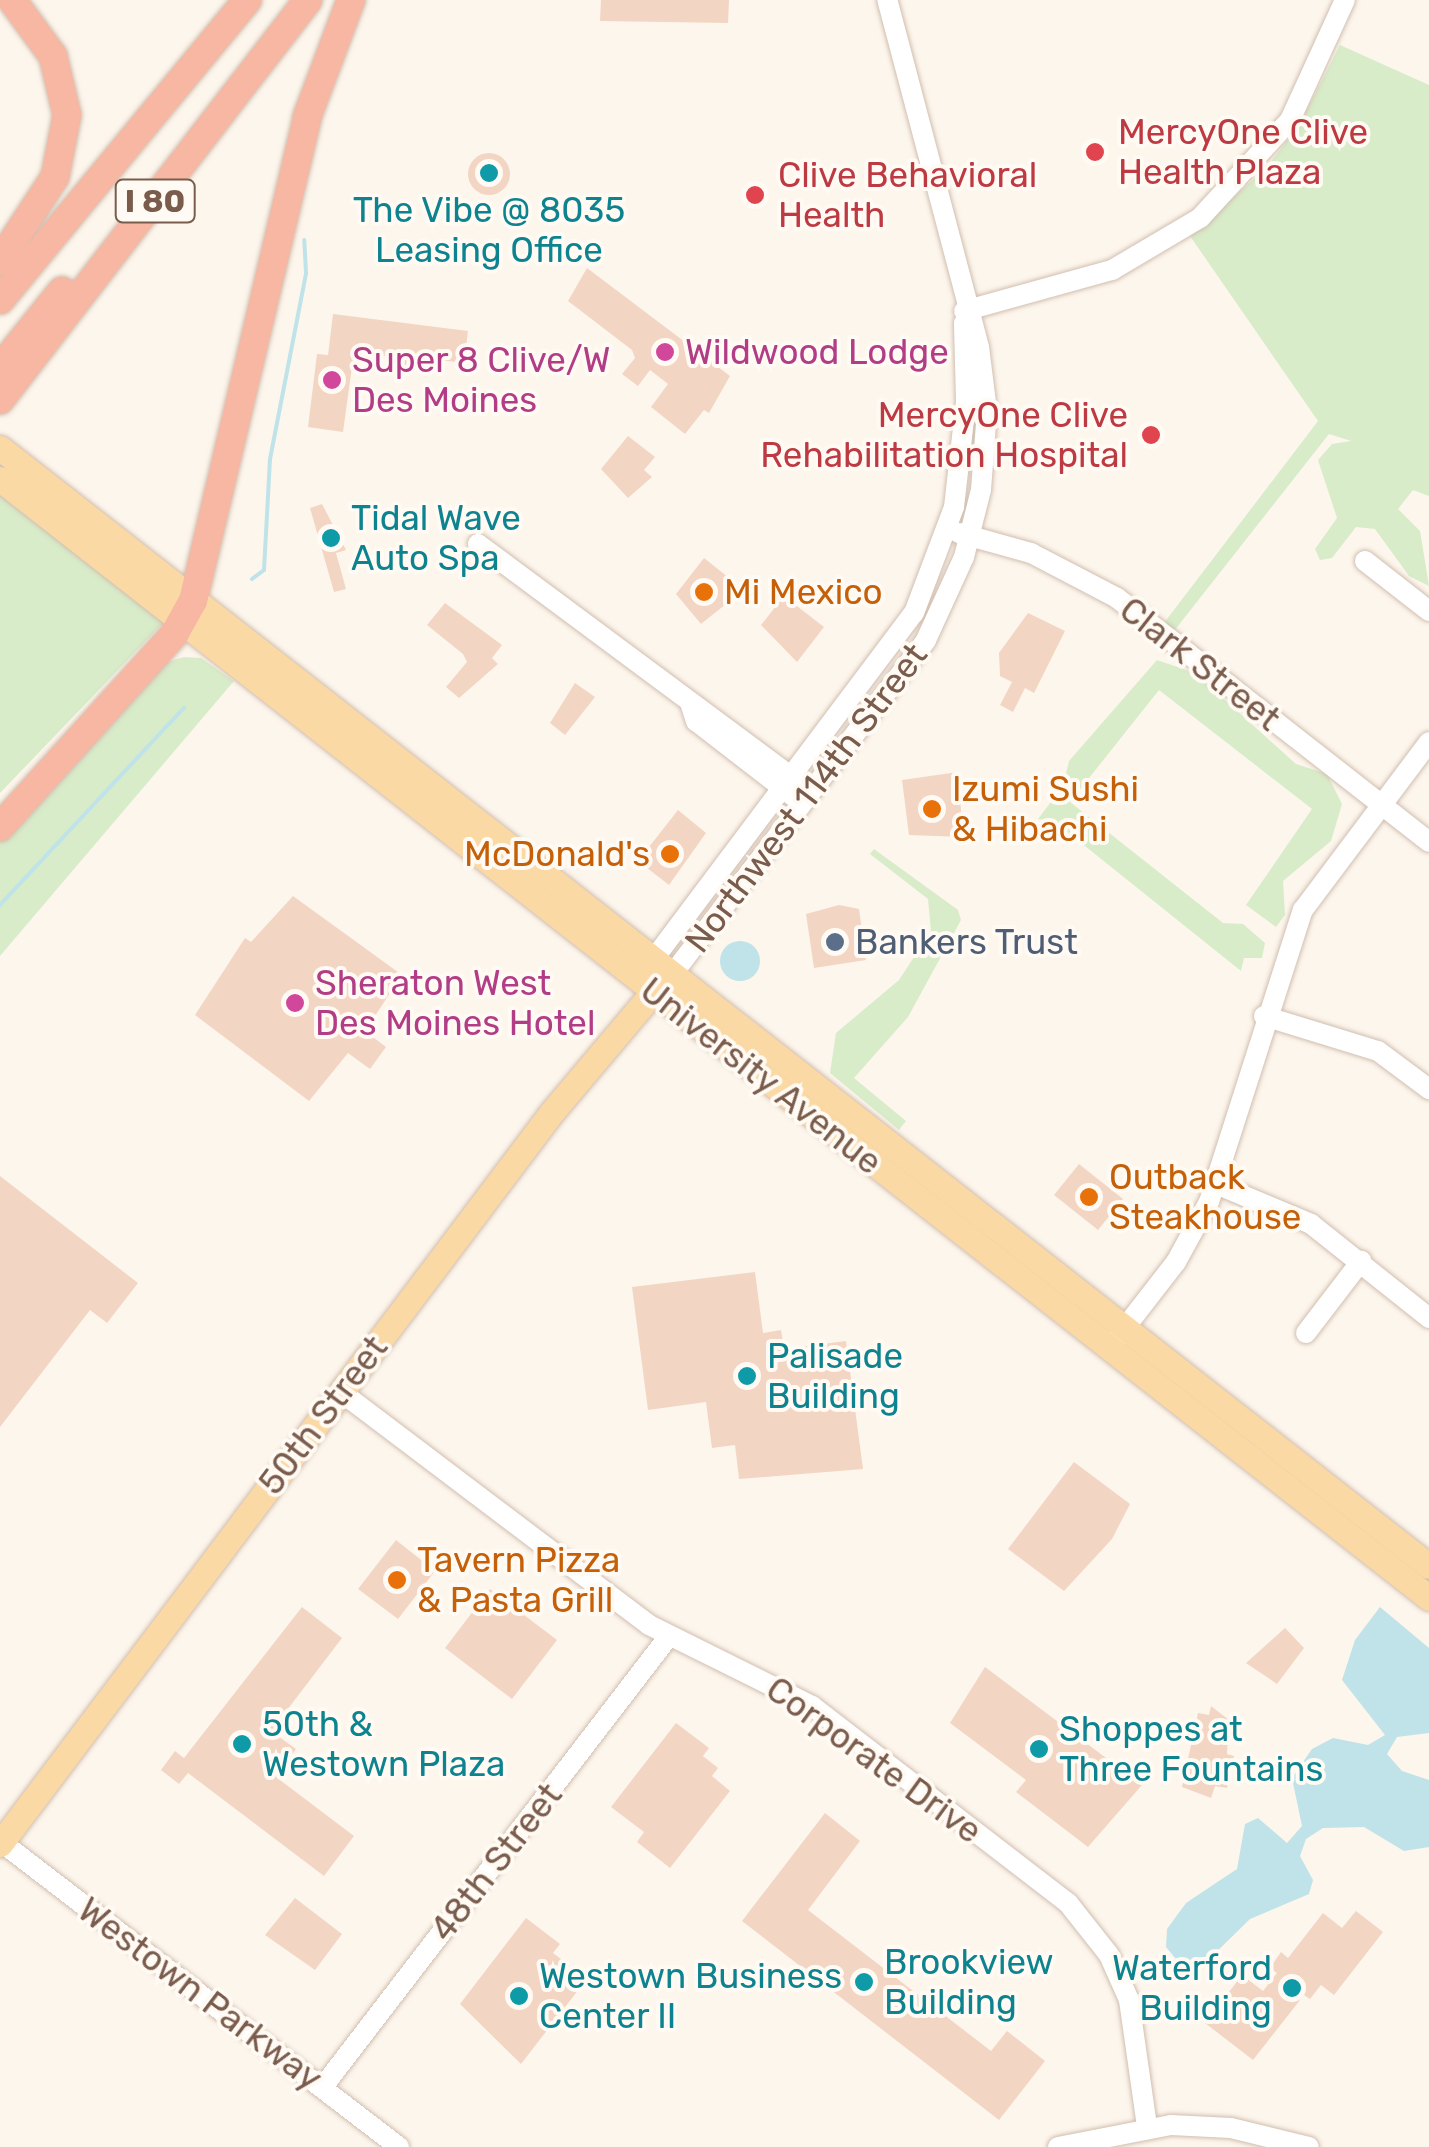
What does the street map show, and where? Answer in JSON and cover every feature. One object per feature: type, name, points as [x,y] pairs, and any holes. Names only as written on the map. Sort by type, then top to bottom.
[{"type":"highway","points":[[0,261],[56,177],[67,115],[53,56],[12,0]]},
{"type":"highway","name":"I 80","points":[[0,300],[247,0]]},
{"type":"highway","points":[[0,368],[290,0]]},
{"type":"highway","name":"I 80","points":[[0,400],[308,0]]},
{"type":"highway","points":[[0,826],[187,611],[307,117],[351,0]]},
{"type":"highway","points":[[0,805],[115,697]]},
{"type":"main road","name":"University Avenue","points":[[0,448],[187,611],[649,988],[1429,1566]]},
{"type":"main road","name":"University Avenue","points":[[0,479],[187,611],[662,967],[1429,1598]]},
{"type":"main road","name":"Northwest 114th Street","points":[[649,988],[662,967]]},
{"type":"main road","name":"50th Street","points":[[0,1842],[649,988]]},
{"type":"street","name":"Northwest 114th Street","points":[[662,967],[808,798],[926,640],[970,536],[987,411],[979,348],[964,311],[886,0]]},
{"type":"street","points":[[964,311],[1112,270],[1200,218],[1290,120],[1344,0]]},
{"type":"street","name":"Northwest 114th Street","points":[[662,967],[789,784],[890,652],[948,530],[963,448],[964,311]]},
{"type":"street","name":"Clark Street","points":[[948,530],[1046,560],[1117,598],[1429,842]]},
{"type":"street","points":[[478,544],[808,798]]},
{"type":"street","points":[[1365,561],[1429,611]]},
{"type":"street","points":[[1117,1338],[1185,1248],[1216,1184],[1264,1016],[1302,910],[1429,742]]},
{"type":"street","points":[[1264,1016],[1378,1051],[1429,1089]]},
{"type":"street","points":[[1216,1184],[1284,1209],[1361,1262],[1429,1318]]},
{"type":"street","points":[[1306,1333],[1361,1262]]},
{"type":"street","name":"Corporate Drive","points":[[340,1392],[669,1636],[812,1706],[1080,1916],[1129,2000],[1146,2127]]},
{"type":"street","name":"48th Street","points":[[322,2088],[669,1636]]},
{"type":"street","name":"Westown Parkway","points":[[0,1842],[399,2147]]},
{"type":"street","points":[[1058,2147],[1146,2127],[1231,2128],[1309,2147]]},
{"type":"green space","points":[[1340,45],[1429,85],[1429,496],[1413,490],[1398,509],[1420,531],[1429,586],[1409,576],[1375,529],[1356,527],[1332,558],[1320,560],[1315,549],[1337,518],[1318,460],[1332,444],[1351,441],[1329,434],[1174,631],[1164,623],[1318,421],[1190,236],[1266,168],[1299,125]]},
{"type":"green space","points":[[0,495],[166,620],[0,793]]},
{"type":"green space","points":[[201,658],[234,681],[0,956],[0,838],[167,662]]},
{"type":"green space","points":[[1157,660],[1195,673],[1296,764],[1327,774],[1342,804],[1331,841],[1283,881],[1285,915],[1276,927],[1246,905],[1312,809],[1159,690],[1070,802],[1223,923],[1243,924],[1265,943],[1262,958],[1244,958],[1241,971],[1055,822],[1038,819],[1063,786],[1069,761]]},
{"type":"green space","points":[[874,849],[958,910],[961,920],[908,1017],[854,1078],[906,1121],[899,1130],[830,1073],[836,1033],[899,980],[931,931],[928,899],[870,854]]},
{"type":"water","points":[[740,941],[754,947],[760,961],[754,975],[740,981],[726,975],[720,961],[726,947]]},
{"type":"water","points":[[1380,1607],[1429,1648],[1429,1733],[1397,1737],[1387,1754],[1402,1771],[1429,1780],[1429,1847],[1404,1851],[1364,1827],[1323,1828],[1306,1839],[1300,1856],[1313,1880],[1309,1894],[1250,1919],[1202,1966],[1181,1965],[1166,1947],[1167,1929],[1186,1903],[1237,1869],[1245,1824],[1258,1818],[1287,1843],[1302,1826],[1292,1778],[1312,1749],[1333,1738],[1368,1745],[1385,1735],[1342,1680],[1355,1640]]},
{"type":"building","points":[[601,0],[729,0],[728,23],[600,21]]},
{"type":"building","name":"The Vibe @ 8035 Leasing Office","points":[[489,153],[504,159],[510,174],[504,189],[489,195],[474,189],[468,174],[474,159]]},
{"type":"building","name":"Wildwood Lodge","points":[[587,268],[730,376],[709,413],[704,410],[685,434],[651,407],[668,384],[650,370],[638,386],[622,374],[635,358],[632,350],[568,301]]},
{"type":"building","name":"Super 8 Clive/W Des Moines","points":[[333,314],[468,331],[464,363],[417,357],[416,370],[391,367],[393,357],[354,352],[343,432],[308,427],[317,354],[328,355]]},
{"type":"building","points":[[628,436],[655,457],[644,470],[652,477],[628,498],[601,469]]},
{"type":"building","name":"Tidal Wave Auto Spa","points":[[322,504],[346,550],[336,553],[346,589],[334,592],[310,508]]},
{"type":"building","name":"Mi Mexico","points":[[704,558],[734,582],[731,600],[701,624],[676,594]]},
{"type":"building","points":[[784,596],[824,627],[797,662],[761,625]]},
{"type":"building","points":[[445,603],[502,645],[492,658],[498,664],[459,698],[446,687],[467,662],[463,654],[427,625]]},
{"type":"building","points":[[1028,613],[1065,631],[1034,693],[1025,688],[1013,712],[1000,705],[1012,682],[1000,676],[999,653]]},
{"type":"building","points":[[575,683],[595,697],[565,735],[550,723]]},
{"type":"building","name":"Izumi Sushi & Hibachi","points":[[958,772],[963,837],[909,835],[902,780]]},
{"type":"building","name":"McDonald's","points":[[678,810],[706,833],[669,885],[638,861]]},
{"type":"building","name":"Sheraton West Des Moines Hotel","points":[[293,896],[402,975],[365,1031],[386,1047],[370,1069],[348,1053],[309,1101],[195,1015],[245,938],[251,942]]},
{"type":"building","name":"Bankers Trust","points":[[839,905],[859,909],[866,960],[814,968],[806,914]]},
{"type":"building","name":"Outback Steakhouse","points":[[1079,1164],[1123,1199],[1098,1230],[1054,1195]]},
{"type":"building","points":[[0,1176],[138,1283],[107,1323],[90,1310],[0,1427]]},
{"type":"building","name":"Palisade Building","points":[[755,1272],[763,1333],[781,1330],[784,1349],[846,1341],[863,1469],[739,1479],[735,1445],[712,1448],[706,1402],[648,1410],[632,1287]]},
{"type":"building","points":[[1074,1462],[1130,1504],[1112,1539],[1064,1591],[1008,1549]]},
{"type":"building","name":"Tavern Pizza & Pasta Grill","points":[[396,1540],[435,1571],[398,1619],[358,1589]]},
{"type":"building","points":[[490,1589],[557,1640],[512,1699],[445,1648]]},
{"type":"building","name":"50th & Westown Plaza","points":[[302,1607],[342,1638],[271,1731],[296,1749],[276,1777],[354,1836],[324,1876],[188,1773],[179,1784],[161,1770],[175,1751],[184,1758]]},
{"type":"building","points":[[1285,1628],[1304,1648],[1277,1684],[1246,1663]]},
{"type":"building","name":"Shoppes at Three Fountains","points":[[985,1667],[1142,1785],[1088,1847],[1016,1792],[1026,1780],[950,1723]]},
{"type":"building","points":[[1211,1706],[1229,1720],[1227,1754],[1234,1756],[1227,1788],[1215,1786],[1211,1798],[1182,1787],[1198,1713],[1209,1715]]},
{"type":"building","points":[[676,1723],[709,1748],[703,1756],[718,1768],[712,1776],[730,1791],[670,1868],[637,1842],[644,1832],[611,1807]]},
{"type":"building","name":"Brookview Building","points":[[825,1813],[860,1841],[808,1910],[991,2051],[1007,2031],[1045,2061],[999,2120],[742,1921]]},
{"type":"building","points":[[295,1898],[342,1934],[315,1970],[265,1935]]},
{"type":"building","name":"Waterford Building","points":[[1356,1911],[1383,1932],[1334,1995],[1321,1985],[1310,1999],[1304,1995],[1253,2060],[1205,2023],[1242,1975],[1263,1991],[1277,1973],[1270,1968],[1281,1952],[1288,1958],[1323,1913],[1342,1928]]},
{"type":"building","name":"Westown Business Center II","points":[[526,1918],[560,1944],[553,1953],[570,1966],[562,1976],[579,1989],[521,2064],[460,2004]]},
{"type":"waterway","points":[[252,579],[264,570],[270,459],[306,273],[304,240]]},
{"type":"waterway","points":[[0,905],[184,708]]},
{"type":"place","name":"MercyOne Clive Health Plaza","points":[[1095,152]]},
{"type":"place","name":"The Vibe @ 8035 Leasing Office","points":[[489,173]]},
{"type":"place","name":"Clive Behavioral Health","points":[[755,195]]},
{"type":"place","name":"Wildwood Lodge","points":[[665,352]]},
{"type":"place","name":"Super 8 Clive/W Des Moines","points":[[332,380]]},
{"type":"place","name":"MercyOne Clive Rehabilitation Hospital","points":[[1151,435]]},
{"type":"place","name":"Tidal Wave Auto Spa","points":[[331,538]]},
{"type":"place","name":"Mi Mexico","points":[[704,592]]},
{"type":"place","name":"Izumi Sushi & Hibachi","points":[[932,809]]},
{"type":"place","name":"McDonald's","points":[[670,854]]},
{"type":"place","name":"Bankers Trust","points":[[835,942]]},
{"type":"place","name":"Sheraton West Des Moines Hotel","points":[[295,1003]]},
{"type":"place","name":"Outback Steakhouse","points":[[1089,1197]]},
{"type":"place","name":"Palisade Building","points":[[747,1376]]},
{"type":"place","name":"Tavern Pizza & Pasta Grill","points":[[397,1580]]},
{"type":"place","name":"50th & Westown Plaza","points":[[242,1744]]},
{"type":"place","name":"Shoppes at Three Fountains","points":[[1039,1749]]},
{"type":"place","name":"Brookview Building","points":[[864,1982]]},
{"type":"place","name":"Waterford Building","points":[[1292,1988]]},
{"type":"place","name":"Westown Business Center II","points":[[519,1996]]}]
